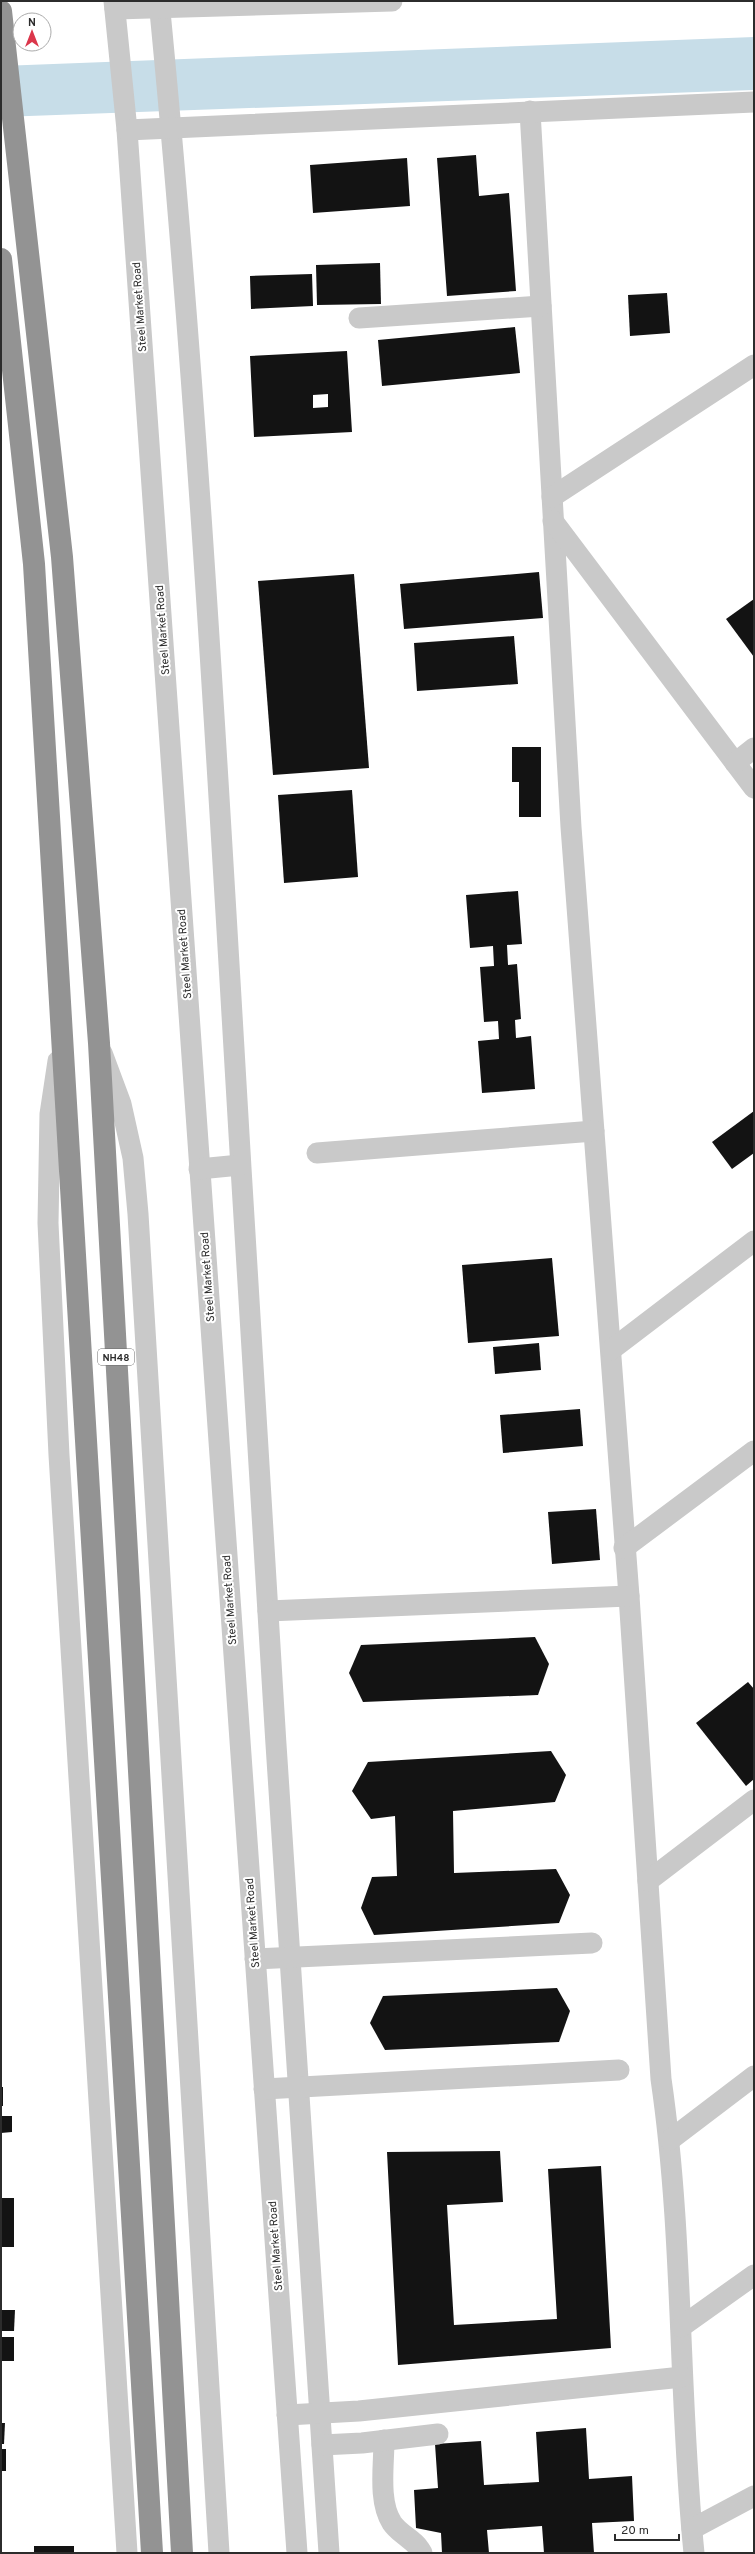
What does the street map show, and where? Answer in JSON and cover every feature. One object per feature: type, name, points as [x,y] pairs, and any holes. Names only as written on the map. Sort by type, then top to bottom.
[{"type":"highway","name":"NH48","points":[[1,11],[62,557],[99,1043],[182,2553]]},
{"type":"highway","name":"NH48","points":[[1,258],[34,564],[152,2553]]},
{"type":"street","points":[[114,5],[392,1]]},
{"type":"street","points":[[160,4],[172,128],[205,559],[240,1165],[328,2553]]},
{"type":"street","name":"Steel Market Road","points":[[114,5],[127,130],[297,2553]]},
{"type":"street","points":[[127,130],[754,102]]},
{"type":"street","points":[[530,111],[571,827],[624,1548],[629,1596],[661,2079],[670,2140],[681,2327],[682,2377],[694,2553]]},
{"type":"street","points":[[358,318],[541,306]]},
{"type":"street","points":[[552,497],[754,365]]},
{"type":"street","points":[[553,521],[754,788]]},
{"type":"street","points":[[735,763],[754,748]]},
{"type":"street","points":[[62,1037],[50,1114],[48,1230],[72,1690],[127,2553]]},
{"type":"street","points":[[99,1043],[121,1104],[133,1158],[137,1206],[218,2553]]},
{"type":"street","points":[[317,1153],[594,1131]]},
{"type":"street","points":[[199,1169],[240,1165]]},
{"type":"street","points":[[610,1350],[754,1241]]},
{"type":"street","points":[[624,1548],[754,1451]]},
{"type":"street","points":[[268,1611],[629,1596]]},
{"type":"street","points":[[648,1881],[754,1800]]},
{"type":"street","points":[[255,1959],[592,1943]]},
{"type":"street","points":[[264,2089],[619,2070]]},
{"type":"street","points":[[670,2140],[754,2076]]},
{"type":"street","points":[[681,2327],[754,2275]]},
{"type":"street","points":[[287,2415],[359,2410],[682,2377]]},
{"type":"street","points":[[322,2445],[438,2434]]},
{"type":"street","points":[[384,2440],[385,2509],[392,2523],[403,2534],[417,2542],[422,2553]]},
{"type":"street","points":[[692,2529],[754,2496]]},
{"type":"water","points":[[754,37],[754,90],[1,117],[1,66]]},
{"type":"building","points":[[476,155],[479,196],[509,193],[516,291],[447,296],[437,158]]},
{"type":"building","points":[[407,158],[410,206],[313,213],[310,165]]},
{"type":"building","points":[[380,263],[381,304],[317,305],[316,265]]},
{"type":"building","points":[[312,274],[313,306],[251,309],[250,276]]},
{"type":"building","points":[[667,293],[670,333],[630,336],[628,295]]},
{"type":"building","points":[[515,327],[520,373],[382,386],[378,340]]},
{"type":"building","points":[[347,351],[352,432],[254,437],[250,356]],"holes":[[[328,394],[328,407],[313,408],[313,395]]]},
{"type":"building","points":[[539,572],[543,618],[404,629],[400,584]]},
{"type":"building","points":[[354,574],[369,768],[273,775],[258,581]]},
{"type":"building","points":[[754,599],[754,657],[726,619]]},
{"type":"building","points":[[514,636],[518,684],[417,691],[414,643]]},
{"type":"building","points":[[512,747],[541,747],[541,817],[519,817],[519,782],[512,782]]},
{"type":"building","points":[[352,790],[358,877],[284,883],[278,795]]},
{"type":"building","points":[[518,891],[522,944],[507,945],[508,965],[517,964],[521,1019],[515,1020],[516,1038],[531,1036],[535,1089],[482,1093],[478,1041],[499,1039],[498,1021],[484,1022],[480,967],[494,966],[493,946],[470,948],[466,895]]},
{"type":"building","points":[[754,1111],[754,1153],[732,1169],[712,1142]]},
{"type":"building","points":[[552,1258],[559,1336],[468,1343],[462,1265]]},
{"type":"building","points":[[539,1343],[541,1370],[495,1374],[493,1347]]},
{"type":"building","points":[[580,1409],[583,1446],[503,1453],[500,1415]]},
{"type":"building","points":[[596,1509],[600,1560],[552,1564],[548,1512]]},
{"type":"building","points":[[535,1637],[549,1664],[538,1695],[363,1702],[349,1673],[361,1645]]},
{"type":"building","points":[[748,1682],[754,1689],[754,1779],[746,1786],[696,1723]]},
{"type":"building","points":[[551,1751],[566,1775],[555,1802],[453,1811],[454,1873],[556,1869],[570,1895],[559,1923],[374,1935],[361,1908],[372,1877],[397,1876],[395,1816],[371,1819],[352,1791],[368,1762]]},
{"type":"building","points":[[557,1988],[570,2011],[559,2042],[385,2050],[370,2023],[383,1996]]},
{"type":"building","points":[[1,2087],[3,2087],[3,2106],[1,2106]]},
{"type":"building","points":[[1,2116],[12,2116],[12,2132],[1,2133]]},
{"type":"building","points":[[500,2151],[503,2202],[447,2205],[454,2325],[557,2319],[548,2169],[601,2166],[611,2348],[398,2365],[387,2152]]},
{"type":"building","points":[[1,2198],[14,2198],[14,2247],[1,2247]]},
{"type":"building","points":[[1,2310],[15,2310],[14,2331],[1,2331]]},
{"type":"building","points":[[1,2337],[14,2337],[14,2361],[1,2361]]},
{"type":"building","points":[[1,2423],[5,2423],[4,2444],[1,2444]]},
{"type":"building","points":[[586,2428],[589,2479],[632,2476],[634,2521],[592,2523],[594,2553],[544,2553],[542,2526],[487,2530],[489,2553],[442,2553],[441,2533],[416,2528],[414,2490],[438,2488],[435,2444],[481,2441],[484,2485],[539,2482],[536,2432]]},
{"type":"building","points":[[1,2449],[6,2449],[6,2471],[1,2471]]},
{"type":"building","points":[[34,2546],[74,2546],[74,2553],[34,2553]]}]
